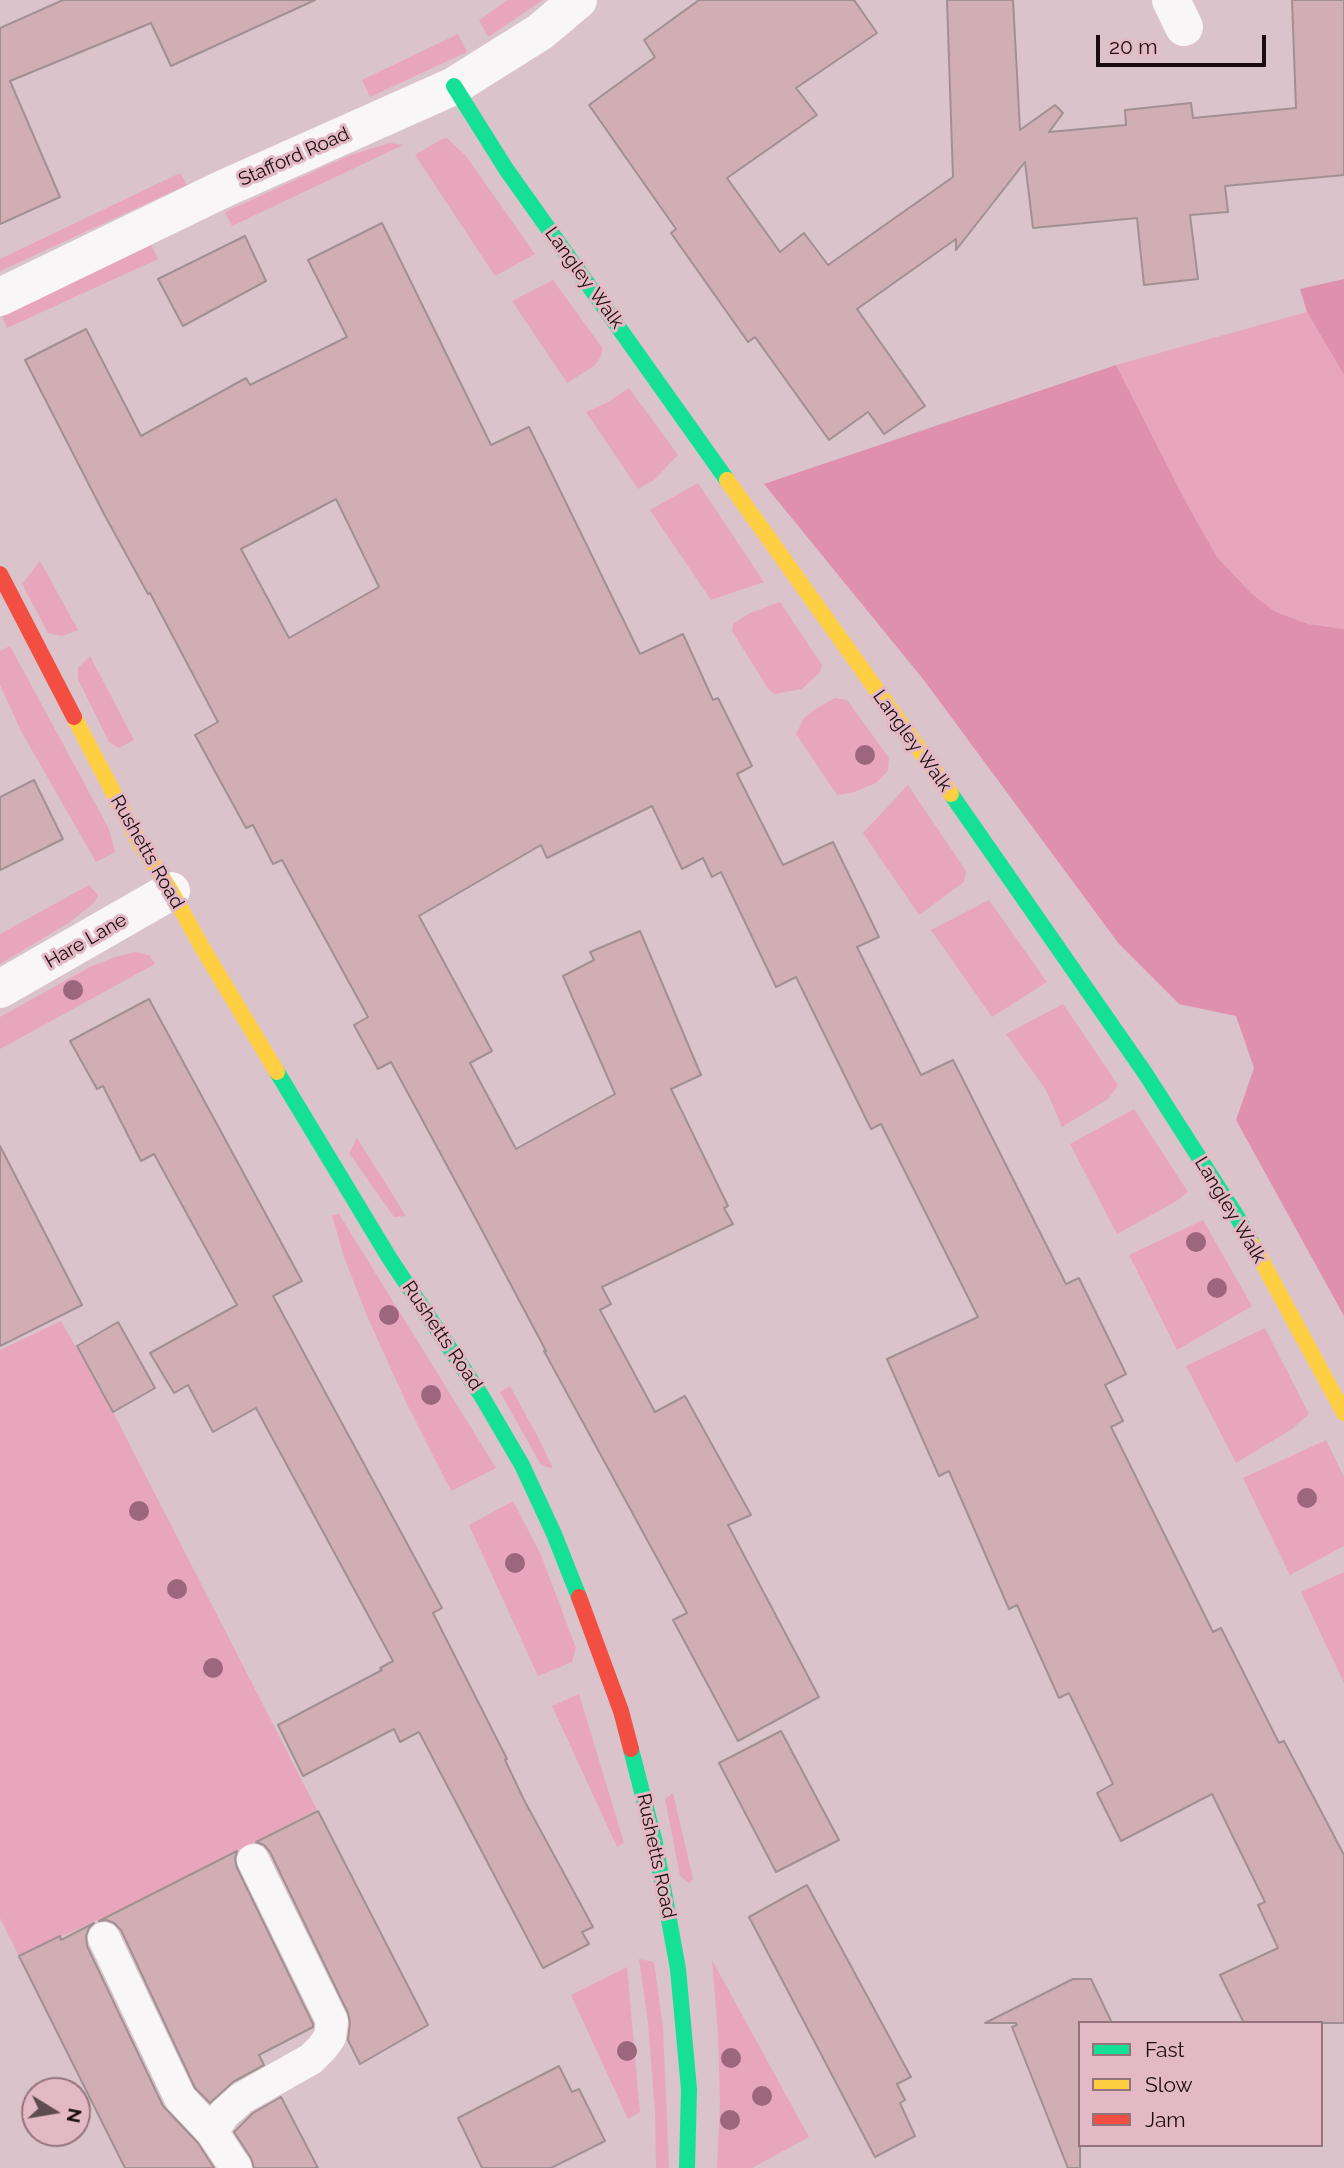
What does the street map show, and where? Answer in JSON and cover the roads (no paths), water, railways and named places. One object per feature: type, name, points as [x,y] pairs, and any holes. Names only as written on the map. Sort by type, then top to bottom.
[{"type":"street","name":"Stafford Road","points":[[0,297],[223,188],[454,86],[540,32],[578,0]]},
{"type":"street","name":"Langley Walk","points":[[454,86],[506,169],[995,856],[1145,1073],[1236,1215],[1344,1413]]},
{"type":"street","name":"Rushetts Road","points":[[0,575],[133,830],[203,950],[390,1259],[481,1395],[522,1465],[583,1604],[624,1724],[652,1830],[668,1906],[678,1969],[689,2090],[687,2168]]},
{"type":"street","name":"Hare Lane","points":[[0,989],[171,891]]},
{"type":"lane","points":[[212,2132],[224,2114],[242,2098],[311,2059],[323,2048],[330,2036],[332,2021],[253,1860]]},
{"type":"lane","points":[[104,1938],[180,2098],[212,2132],[236,2168]]}]
